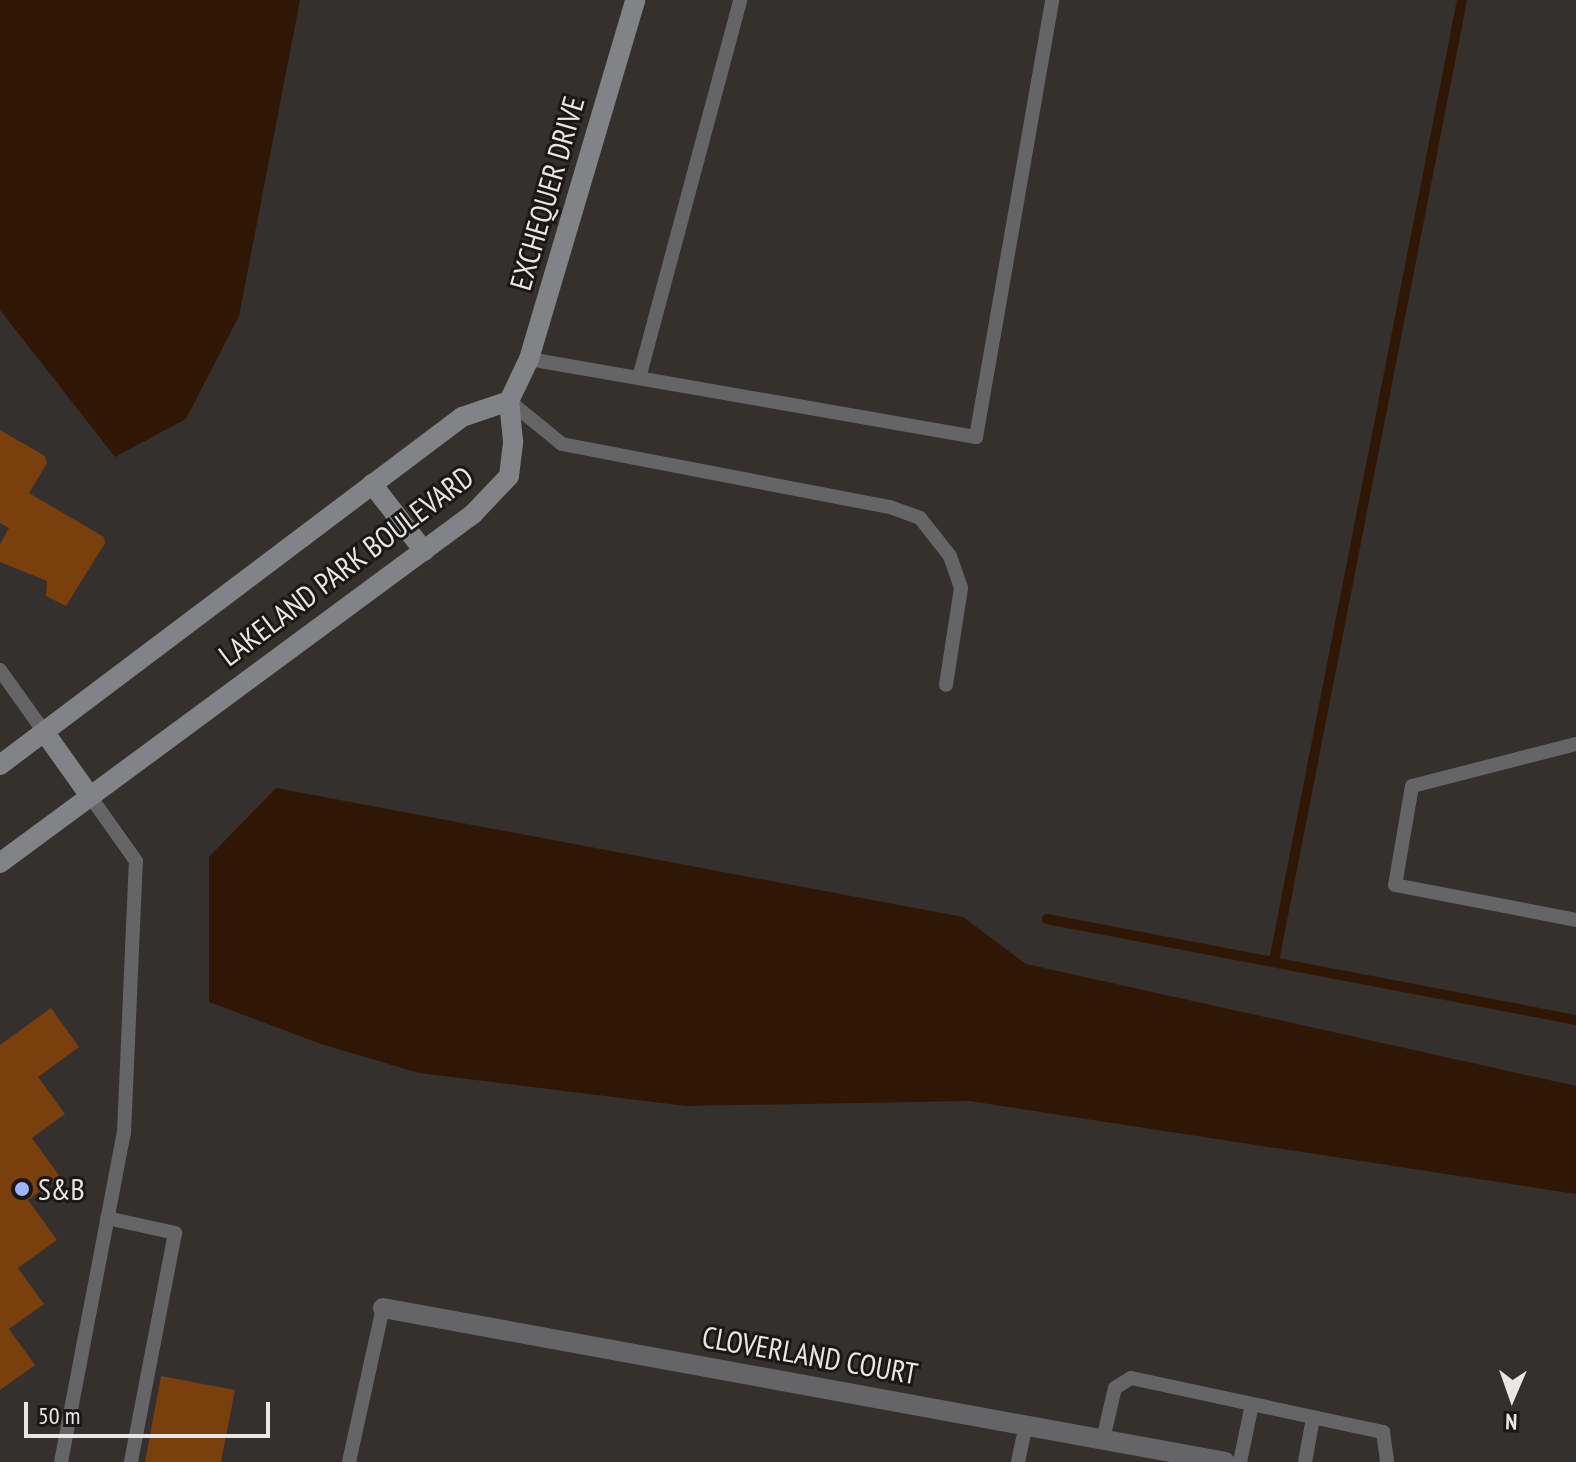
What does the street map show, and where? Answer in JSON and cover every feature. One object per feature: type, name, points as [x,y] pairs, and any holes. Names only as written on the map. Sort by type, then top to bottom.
[{"type":"street","name":"EXCHEQUER DRIVE","points":[[509,401],[529,359],[635,0]]},
{"type":"street","name":"LAKELAND PARK BOULEVARD","points":[[0,765],[462,417],[509,401],[513,441],[509,476],[473,514],[0,863]]},
{"type":"street","points":[[372,484],[424,551]]},
{"type":"street","points":[[45,733],[90,796]]},
{"type":"street","name":"CLOVERLAND COURT","points":[[383,1308],[1225,1462]]},
{"type":"lane","points":[[639,378],[740,0]]},
{"type":"lane","points":[[529,359],[976,437],[1052,0]]},
{"type":"lane","points":[[509,401],[562,444],[890,507],[920,518],[950,556],[961,588],[946,685]]},
{"type":"lane","points":[[0,670],[45,733]]},
{"type":"lane","points":[[1576,744],[1412,786],[1395,885],[1576,920]]},
{"type":"lane","points":[[61,1462],[124,1133],[136,861],[90,796]]},
{"type":"lane","points":[[107,1218],[175,1233],[131,1462]]},
{"type":"lane","points":[[349,1462],[383,1308]]},
{"type":"lane","points":[[1103,1439],[1115,1388],[1131,1378],[1383,1432],[1387,1462]]},
{"type":"lane","points":[[1240,1462],[1252,1404]]},
{"type":"lane","points":[[1305,1462],[1313,1418]]},
{"type":"lane","points":[[1018,1462],[1026,1425]]},
{"type":"shaded area","points":[[0,0],[300,0],[239,316],[186,419],[115,457],[0,310]]},
{"type":"shaded area","points":[[276,788],[963,917],[1026,964],[1576,1086],[1576,1194],[969,1101],[686,1106],[419,1073],[321,1044],[209,1002],[209,857]]},
{"type":"building","points":[[0,430],[45,456],[47,463],[29,493],[104,537],[105,543],[66,606],[46,596],[47,581],[0,562],[0,544],[9,528],[0,523]]},
{"type":"building","name":"S&B","points":[[51,1008],[79,1047],[38,1077],[65,1114],[32,1138],[60,1177],[28,1200],[57,1240],[18,1268],[44,1304],[9,1329],[35,1365],[0,1390],[0,1045]]},
{"type":"building","points":[[161,1376],[235,1390],[221,1462],[145,1462]]},
{"type":"waterway","points":[[1274,961],[1462,0]]},
{"type":"waterway","points":[[1047,919],[1576,1020]]},
{"type":"place","name":"S&B","points":[[22,1189]]}]
